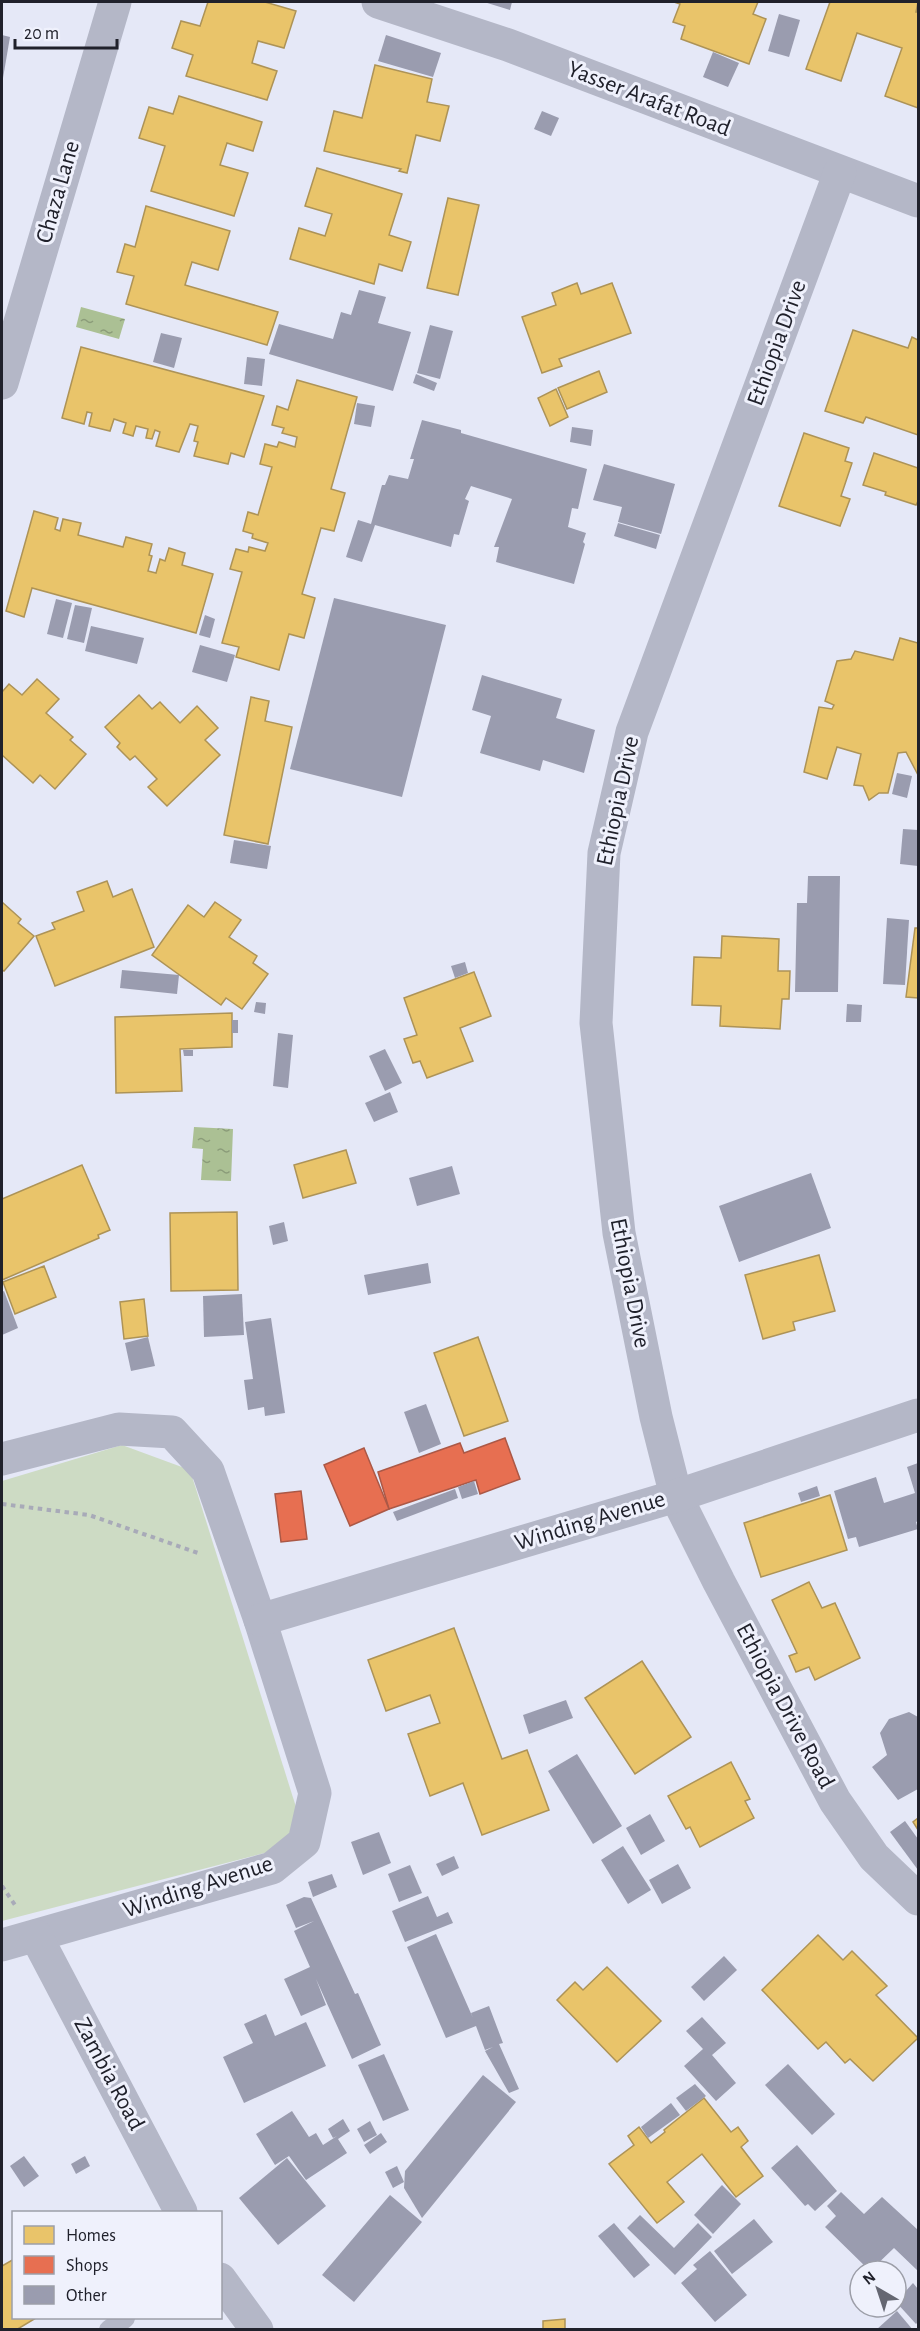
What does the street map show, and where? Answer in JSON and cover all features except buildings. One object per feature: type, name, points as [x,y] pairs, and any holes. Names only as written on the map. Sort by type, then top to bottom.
[{"type":"street","name":"Chaza Lane","points":[[2,383],[115,2]]},
{"type":"street","name":"Yasser Arafat Road","points":[[378,2],[508,45],[918,201]]},
{"type":"street","name":"Ethiopia Drive","points":[[676,1496],[656,1417],[617,1221],[596,1023],[604,853],[632,732],[840,172]]},
{"type":"street","name":"Winding Avenue","points":[[260,1620],[676,1496],[918,1415]]},
{"type":"street","name":"Winding Avenue","points":[[2,1459],[119,1429],[172,1432],[208,1471],[260,1620],[315,1793],[304,1842],[272,1868],[2,1945]]},
{"type":"street","name":"Ethiopia Drive Road","points":[[676,1496],[835,1801],[874,1857],[918,1899]]},
{"type":"street","name":"Zambia Road","points":[[36,1936],[180,2211]]},
{"type":"street","points":[[222,2282],[257,2330]]},
{"type":"lane","points":[[109,2330],[124,2319]]},
{"type":"path","points":[[2,1504],[89,1515],[241,1568]]},
{"type":"shaded area","points":[[122,1445],[190,1470],[307,1842],[2,1921],[2,1481]]},
{"type":"water","points":[[81,307],[125,319],[119,339],[76,327]]},
{"type":"water","points":[[194,1127],[233,1129],[231,1181],[201,1180],[203,1149],[192,1148]]}]
